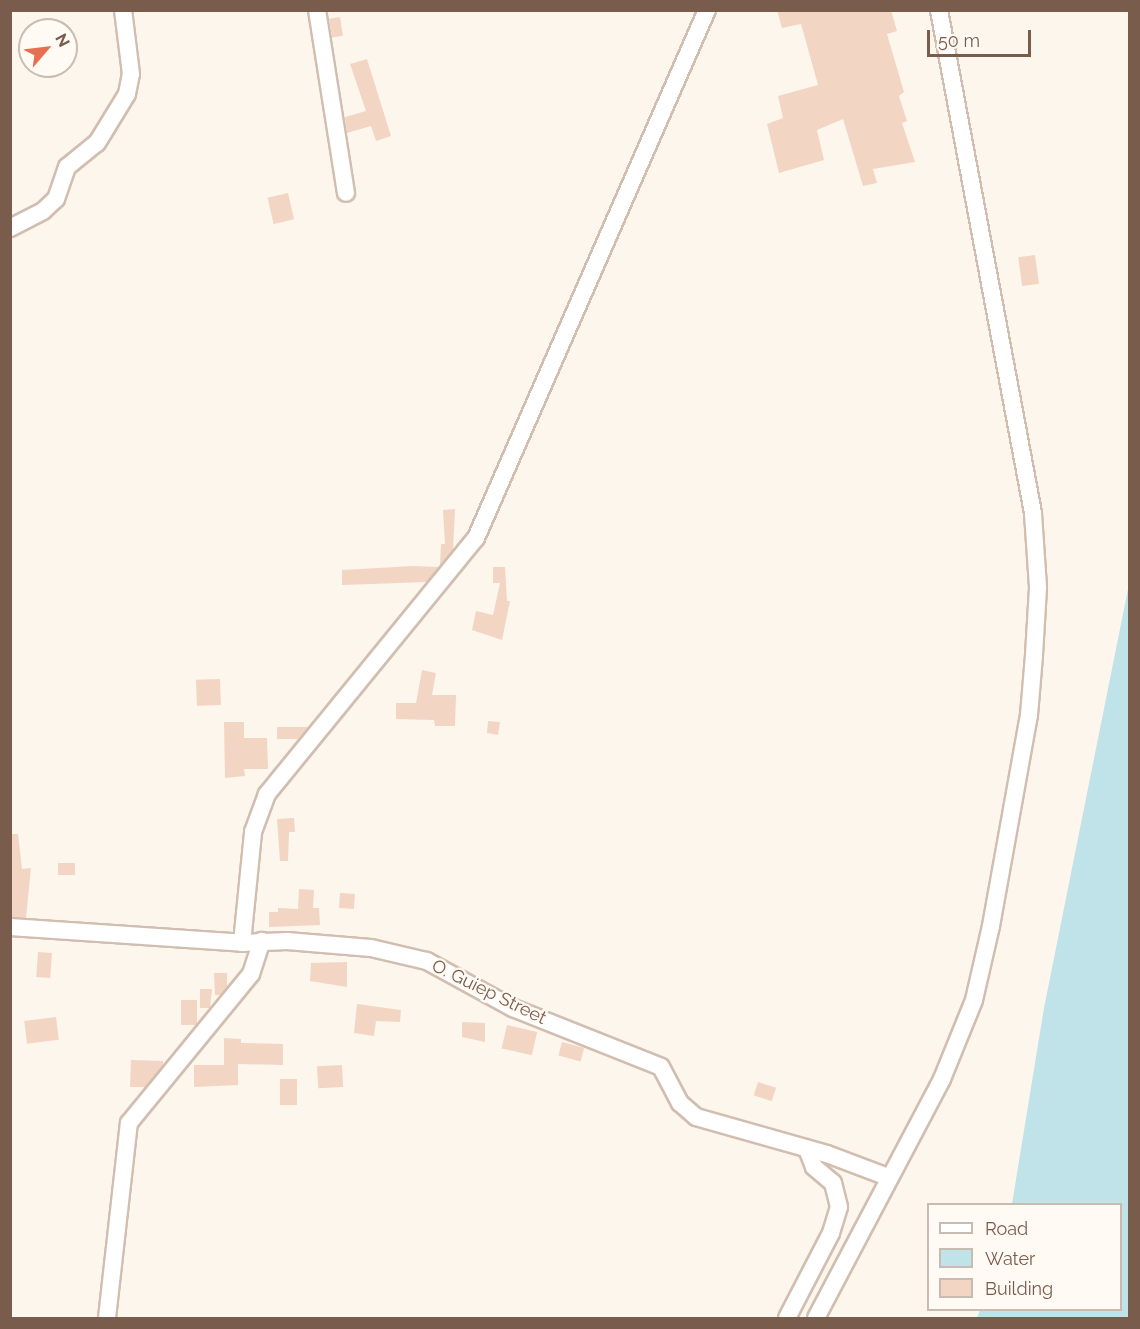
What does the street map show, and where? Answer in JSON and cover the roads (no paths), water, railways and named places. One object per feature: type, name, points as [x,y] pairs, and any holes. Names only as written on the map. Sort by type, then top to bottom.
[{"type":"street","points":[[10,228],[43,211],[56,199],[67,168],[97,143],[127,94],[131,74],[123,10]]},
{"type":"street","points":[[317,10],[346,193]]},
{"type":"street","points":[[242,943],[253,832],[267,794],[476,538],[707,10]]},
{"type":"street","points":[[816,1318],[888,1177],[942,1079],[974,1000],[991,926],[1029,715],[1038,587],[1033,513],[939,10]]},
{"type":"street","name":"O. Guiep Street","points":[[10,927],[242,943],[262,941],[371,948],[427,961],[513,1008],[661,1067],[680,1103],[696,1117],[807,1149],[888,1177]]},
{"type":"street","points":[[106,1318],[129,1123],[251,974],[262,941]]},
{"type":"street","points":[[787,1318],[831,1233],[839,1207],[833,1183],[814,1167],[807,1149]]},
{"type":"water","points":[[1129,584],[1129,1318],[977,1318],[980,1311],[1122,1311],[1122,1203],[1012,1203],[1044,1008]]}]
